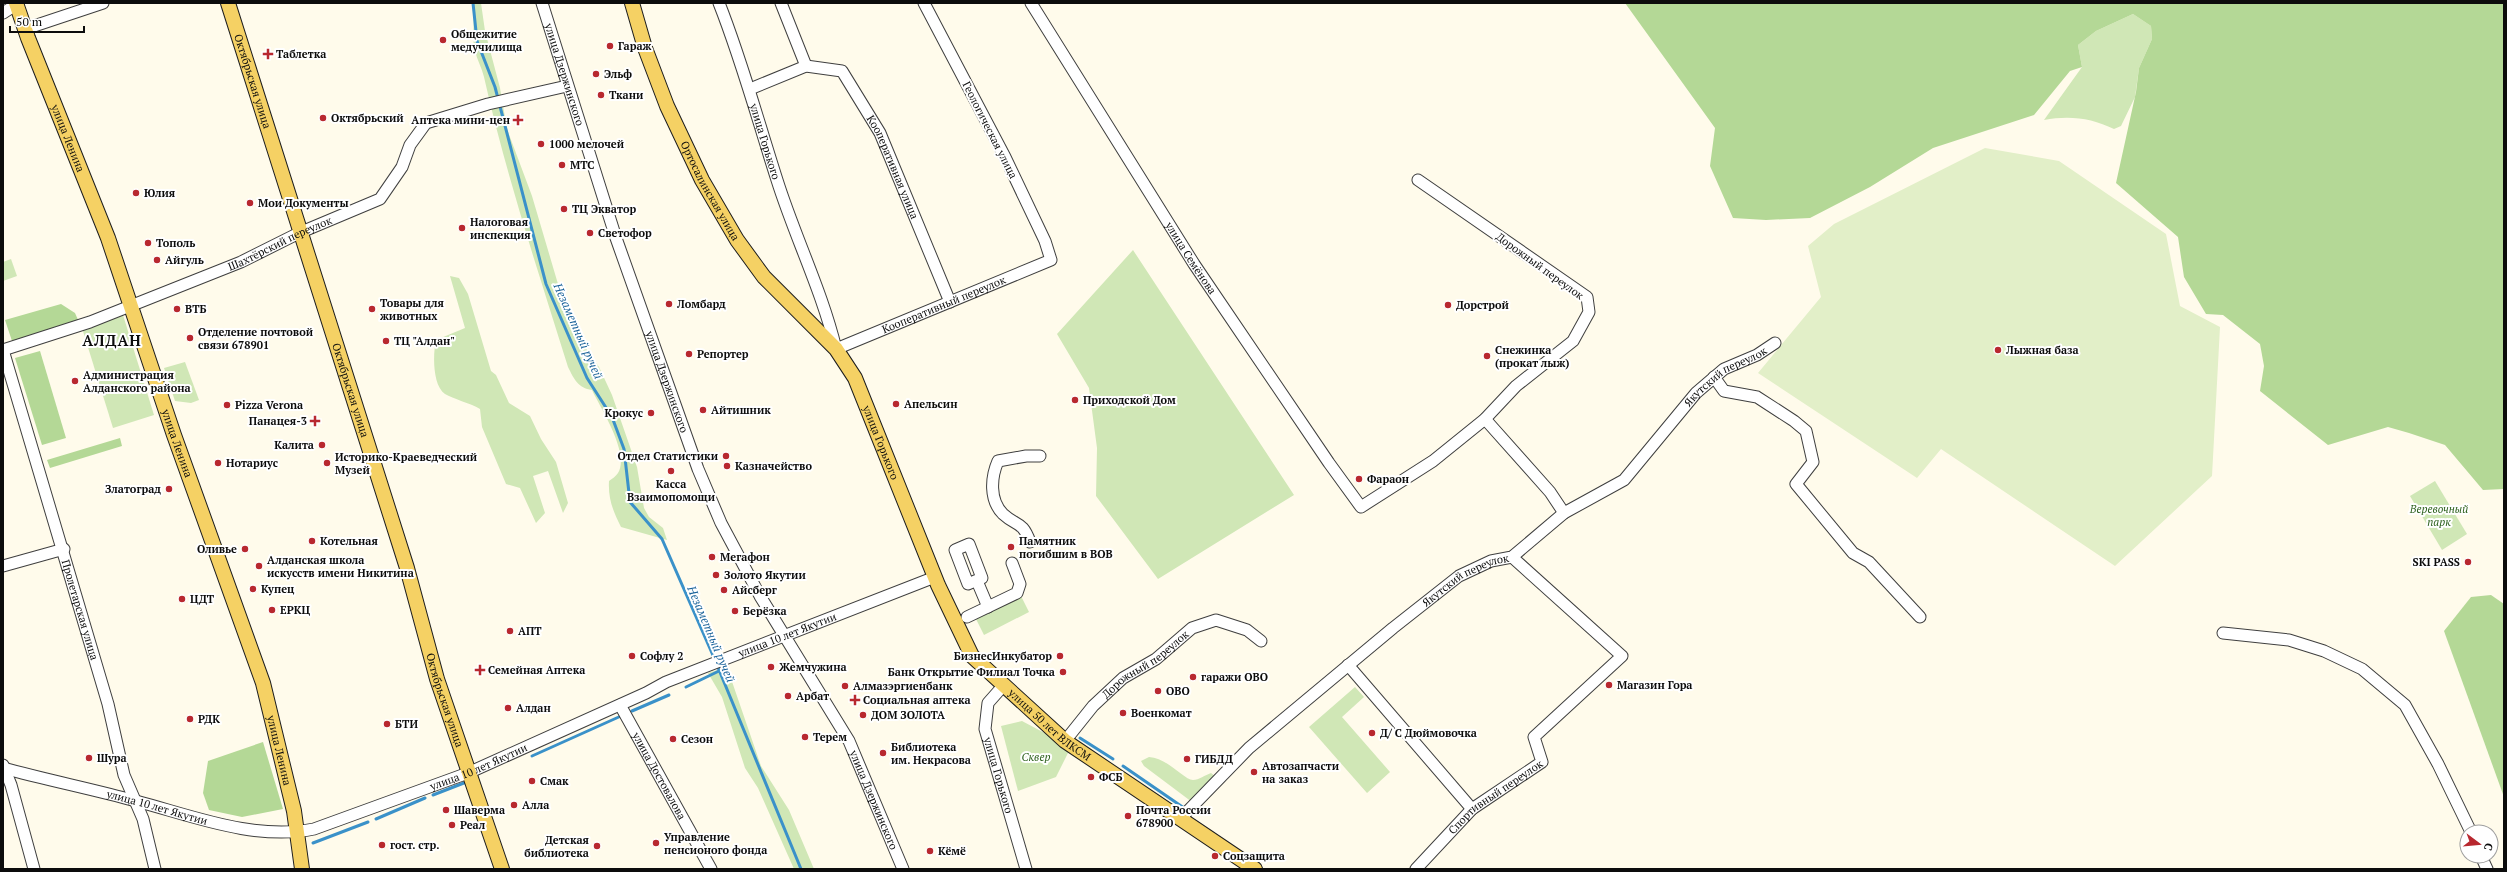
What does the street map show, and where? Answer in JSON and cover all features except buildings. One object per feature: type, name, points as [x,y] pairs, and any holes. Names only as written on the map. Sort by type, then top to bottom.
[{"type":"main road","name":"Октябрьская улица","points":[[228,3],[299,233],[407,568],[438,679],[468,773],[502,869]]},
{"type":"main road","name":"Ортосалинская улица","points":[[632,3],[645,48],[667,106],[702,180],[737,240],[764,276],[836,349]]},
{"type":"main road","name":"улица Ленина","points":[[16,4],[76,156],[131,306],[174,435],[263,684],[294,811],[302,869]]},
{"type":"main road","name":"улица Горького","points":[[836,349],[855,378],[935,577],[972,656],[1003,686]]},
{"type":"main road","name":"улица 50 лет ВЛКСМ","points":[[1003,686],[1065,741],[1255,869]]},
{"type":"street","points":[[25,29],[103,3]]},
{"type":"street","name":"улица Дзержинского","points":[[542,3],[616,238],[698,469],[721,523],[760,596],[849,741],[903,869]]},
{"type":"street","name":"улица Горького","points":[[720,3],[750,89],[777,181],[828,318],[836,349]]},
{"type":"street","points":[[750,89],[806,66],[781,3]]},
{"type":"street","name":"Геологическая улица","points":[[924,3],[1005,157],[1045,241],[1051,260]]},
{"type":"street","name":"улица Семёнова","points":[[1031,3],[1194,264],[1329,463],[1361,507]]},
{"type":"street","points":[[3,13],[16,4]]},
{"type":"street","name":"Кооперативная улица","points":[[806,66],[842,71],[880,133],[950,302]]},
{"type":"street","name":"Шахтёрский переулок","points":[[3,350],[90,322],[131,306],[240,262],[299,233],[380,199],[402,167],[410,145],[426,123],[488,104],[567,86]]},
{"type":"street","name":"Дорожный переулок","points":[[1361,507],[1433,461],[1485,419],[1516,386],[1573,341],[1589,312],[1587,297],[1418,180]]},
{"type":"street","name":"Кооперативный переулок","points":[[836,349],[1051,260]]},
{"type":"street","name":"Якутский переулок","points":[[1181,818],[1249,748],[1348,665],[1459,576],[1491,561],[1512,557],[1564,513],[1627,477],[1696,393],[1724,369],[1756,355],[1775,344]]},
{"type":"street","name":"Пролетарская улица","points":[[3,350],[64,549],[108,704],[124,775],[143,819],[155,869]]},
{"type":"street","points":[[1714,377],[1724,391],[1757,397],[1777,408],[1806,431],[1813,462],[1796,484],[1853,553],[1869,562],[1920,617]]},
{"type":"street","points":[[1485,419],[1550,492],[1564,513]]},
{"type":"street","points":[[1030,542],[1025,529],[1004,515],[995,502],[993,473],[998,461],[1026,456],[1040,456]]},
{"type":"street","points":[[3,566],[64,549]]},
{"type":"street","name":"Спортивный переулок","points":[[1416,869],[1472,809],[1542,762],[1534,737],[1622,656],[1512,557]]},
{"type":"street","points":[[967,617],[1017,592],[1020,584],[1012,563]]},
{"type":"street","name":"улица 10 лет Якутии","points":[[3,767],[220,823],[265,832],[296,833],[314,829],[366,811],[468,773],[712,663],[935,577]]},
{"type":"street","points":[[977,581],[988,607]]},
{"type":"street","name":"Дорожный переулок","points":[[1065,741],[1093,706],[1123,678],[1156,659],[1192,628],[1216,620],[1247,630],[1261,641]]},
{"type":"street","points":[[2223,633],[2289,640],[2324,651],[2362,669],[2405,705],[2438,764],[2466,824]]},
{"type":"street","points":[[1348,665],[1472,809]]},
{"type":"street","name":"улица Горького","points":[[1003,686],[988,702],[986,729],[1026,869]]},
{"type":"street","name":"улица Достовалова","points":[[620,705],[711,869]]},
{"type":"street","points":[[3,767],[11,785],[34,869]]},
{"type":"green space","points":[[472,3],[481,3],[485,31],[500,88],[507,129],[532,196],[558,284],[577,336],[599,367],[612,395],[637,467],[644,508],[649,517],[663,528],[667,540],[621,527],[613,510],[609,494],[609,481],[618,473],[621,464],[617,443],[613,431],[592,390],[580,385],[568,367],[523,223],[502,150],[483,74],[475,51],[473,39],[474,15]]},
{"type":"green space","points":[[1625,3],[2504,3],[2504,489],[2483,490],[2445,445],[2388,427],[2328,445],[2260,391],[2264,366],[2260,344],[2223,315],[2206,314],[2184,277],[2178,237],[2116,183],[2136,92],[2139,68],[2152,39],[2151,26],[2133,14],[2096,31],[2078,45],[2082,67],[2070,71],[2034,115],[1933,148],[1870,187],[1810,218],[1766,220],[1733,218],[1710,166],[1715,128]]},
{"type":"green space","points":[[2133,14],[2151,26],[2152,39],[2139,68],[2135,97],[2121,126],[2114,129],[2097,122],[2080,118],[2053,118],[2044,120],[2082,67],[2078,45],[2096,31]]},
{"type":"green space","name":"Лыжная база","points":[[1985,148],[2059,161],[2166,234],[2180,306],[2220,327],[2212,476],[2115,566],[1941,449],[1917,478],[1758,373],[1821,297],[1808,246],[1834,224]]},
{"type":"green space","points":[[1133,250],[1294,495],[1158,579],[1096,496],[1097,448],[1089,388],[1057,334]]},
{"type":"green space","points":[[11,259],[17,276],[3,281],[3,262]]},
{"type":"green space","points":[[450,276],[459,278],[468,294],[491,371],[496,375],[509,403],[530,416],[541,439],[556,462],[568,503],[563,513],[548,471],[533,476],[545,513],[536,523],[520,488],[506,484],[482,427],[480,409],[445,394],[438,384],[434,368],[436,340],[465,328]]},
{"type":"green space","points":[[61,304],[75,313],[79,322],[12,341],[5,320]]},
{"type":"green space","points":[[123,315],[154,415],[113,428],[82,328]]},
{"type":"green space","points":[[40,351],[66,438],[42,445],[15,358]]},
{"type":"green space","points":[[185,362],[199,400],[191,403],[175,401],[164,368]]},
{"type":"green space","points":[[120,438],[122,446],[50,468],[47,460]]},
{"type":"green space","name":"Веревочный парк","points":[[2435,481],[2467,534],[2442,550],[2410,496]]},
{"type":"green space","points":[[1017,588],[1029,612],[984,635],[972,611]]},
{"type":"green space","points":[[2491,595],[2504,604],[2504,797],[2444,631],[2471,597]]},
{"type":"green space","points":[[727,667],[761,766],[789,810],[814,869],[794,869],[758,788],[745,768],[722,697],[708,673]]},
{"type":"green space","points":[[1355,687],[1364,697],[1342,717],[1390,772],[1367,793],[1309,727]]},
{"type":"green space","name":"Сквер","points":[[1022,721],[1071,747],[1056,777],[1018,791],[1001,726]]},
{"type":"green space","points":[[263,742],[283,809],[242,817],[209,810],[203,793],[208,761]]},
{"type":"green space","points":[[1149,757],[1163,761],[1189,779],[1198,779],[1211,773],[1217,778],[1192,802],[1144,766],[1141,761]]},
{"type":"waterway","name":"Незаметный ручей","points":[[473,3],[477,41],[495,87],[546,284],[587,378],[612,417],[624,449],[630,502],[662,539],[715,660]]},
{"type":"waterway","name":"Незаметный ручей","points":[[717,665],[801,869]]},
{"type":"waterway","points":[[686,687],[719,671]]},
{"type":"waterway","points":[[632,711],[669,695]]},
{"type":"waterway","points":[[532,756],[621,716]]},
{"type":"waterway","points":[[1080,738],[1113,759]]},
{"type":"waterway","points":[[1123,766],[1184,808]]},
{"type":"waterway","points":[[433,795],[469,781]]},
{"type":"waterway","points":[[376,819],[425,798]]},
{"type":"waterway","points":[[313,843],[368,822]]},
{"type":"place","name":"Общежитие медучилища","points":[[443,40]]},
{"type":"place","name":"Гараж","points":[[610,46]]},
{"type":"place","name":"Таблетка","points":[[268,54]]},
{"type":"place","name":"Эльф","points":[[596,74]]},
{"type":"place","name":"Ткани","points":[[601,95]]},
{"type":"place","name":"Октябрьский","points":[[323,118]]},
{"type":"place","name":"Аптека мини-цен","points":[[518,120]]},
{"type":"place","name":"1000 мелочей","points":[[541,144]]},
{"type":"place","name":"МТС","points":[[562,165]]},
{"type":"place","name":"Юлия","points":[[136,193]]},
{"type":"place","name":"Мои Документы","points":[[250,203]]},
{"type":"place","name":"ТЦ Экватор","points":[[564,209]]},
{"type":"place","name":"Налоговая инспекция","points":[[462,228]]},
{"type":"place","name":"Светофор","points":[[590,233]]},
{"type":"place","name":"Тополь","points":[[148,243]]},
{"type":"place","name":"Айгуль","points":[[157,260]]},
{"type":"place","name":"Ломбард","points":[[669,304]]},
{"type":"place","name":"Дорстрой","points":[[1448,305]]},
{"type":"place","name":"ВТБ","points":[[177,309]]},
{"type":"place","name":"Товары для животных","points":[[372,309]]},
{"type":"place","name":"Отделение почтовой связи 678901","points":[[190,338]]},
{"type":"place","name":"ТЦ \"Алдан\"","points":[[386,341]]},
{"type":"place","name":"Лыжная база","points":[[1998,350]]},
{"type":"place","name":"Репортер","points":[[689,354]]},
{"type":"place","name":"Снежинка (прокат лыж)","points":[[1487,356]]},
{"type":"place","name":"Администрация Алданского района","points":[[75,381]]},
{"type":"place","name":"Приходской Дом","points":[[1075,400]]},
{"type":"place","name":"Апельсин","points":[[896,404]]},
{"type":"place","name":"Pizza Verona","points":[[227,405]]},
{"type":"place","name":"Айтишник","points":[[703,410]]},
{"type":"place","name":"Крокус","points":[[651,413]]},
{"type":"place","name":"Панацея-3","points":[[315,421]]},
{"type":"place","name":"Калита","points":[[322,445]]},
{"type":"place","name":"Отдел Статистики","points":[[726,456]]},
{"type":"place","name":"Нотариус","points":[[218,463]]},
{"type":"place","name":"Историко-Краеведческий Музей","points":[[327,463]]},
{"type":"place","name":"Казначейство","points":[[727,466]]},
{"type":"place","name":"Касса Взаимопомощи","points":[[671,471]]},
{"type":"place","name":"Фараон","points":[[1359,479]]},
{"type":"place","name":"Златоград","points":[[169,489]]},
{"type":"place","name":"Котельная","points":[[312,541]]},
{"type":"place","name":"Памятник погибшим в ВОВ","points":[[1011,547]]},
{"type":"place","name":"Оливье","points":[[245,549]]},
{"type":"place","name":"Мегафон","points":[[712,557]]},
{"type":"place","name":"SKI PASS","points":[[2468,562]]},
{"type":"place","name":"Алданская школа искусств имени Никитина","points":[[259,566]]},
{"type":"place","name":"Золото Якутии","points":[[716,575]]},
{"type":"place","name":"Купец","points":[[253,589]]},
{"type":"place","name":"Айсберг","points":[[724,590]]},
{"type":"place","name":"ЦДТ","points":[[182,599]]},
{"type":"place","name":"ЕРКЦ","points":[[272,610]]},
{"type":"place","name":"Берёзка","points":[[735,611]]},
{"type":"place","name":"АПТ","points":[[510,631]]},
{"type":"place","name":"Софлу 2","points":[[632,656]]},
{"type":"place","name":"БизнесИнкубатор","points":[[1060,656]]},
{"type":"place","name":"Жемчужина","points":[[771,667]]},
{"type":"place","name":"Семейная Аптека","points":[[480,670]]},
{"type":"place","name":"Банк Открытие Филиал Точка","points":[[1063,672]]},
{"type":"place","name":"гаражи ОВО","points":[[1193,677]]},
{"type":"place","name":"Магазин Гора","points":[[1609,685]]},
{"type":"place","name":"Алмазэргиенбанк","points":[[845,686]]},
{"type":"place","name":"ОВО","points":[[1158,691]]},
{"type":"place","name":"Арбат","points":[[788,696]]},
{"type":"place","name":"Социальная аптека","points":[[855,700]]},
{"type":"place","name":"Алдан","points":[[508,708]]},
{"type":"place","name":"Военкомат","points":[[1123,713]]},
{"type":"place","name":"ДОМ ЗОЛОТА","points":[[863,715]]},
{"type":"place","name":"РДК","points":[[190,719]]},
{"type":"place","name":"БТИ","points":[[387,724]]},
{"type":"place","name":"Д/ С Дюймовочка","points":[[1372,733]]},
{"type":"place","name":"Терем","points":[[805,737]]},
{"type":"place","name":"Сезон","points":[[673,739]]},
{"type":"place","name":"Библиотека им. Некрасова","points":[[883,753]]},
{"type":"place","name":"Шура","points":[[89,758]]},
{"type":"place","name":"ГИБДД","points":[[1187,759]]},
{"type":"place","name":"Автозапчасти на заказ","points":[[1254,772]]},
{"type":"place","name":"ФСБ","points":[[1091,777]]},
{"type":"place","name":"Смак","points":[[532,781]]},
{"type":"place","name":"Алла","points":[[514,805]]},
{"type":"place","name":"Шаверма","points":[[446,810]]},
{"type":"place","name":"Почта России 678900","points":[[1128,816]]},
{"type":"place","name":"Реал","points":[[452,825]]},
{"type":"place","name":"Управление пенсионого фонда","points":[[656,843]]},
{"type":"place","name":"гост. стр.","points":[[382,845]]},
{"type":"place","name":"Детская библиотека","points":[[597,846]]},
{"type":"place","name":"Кёмё","points":[[930,851]]},
{"type":"place","name":"Соцзащита","points":[[1215,856]]},
{"type":"district","name":"АЛДАН","points":[[112,341]]}]
